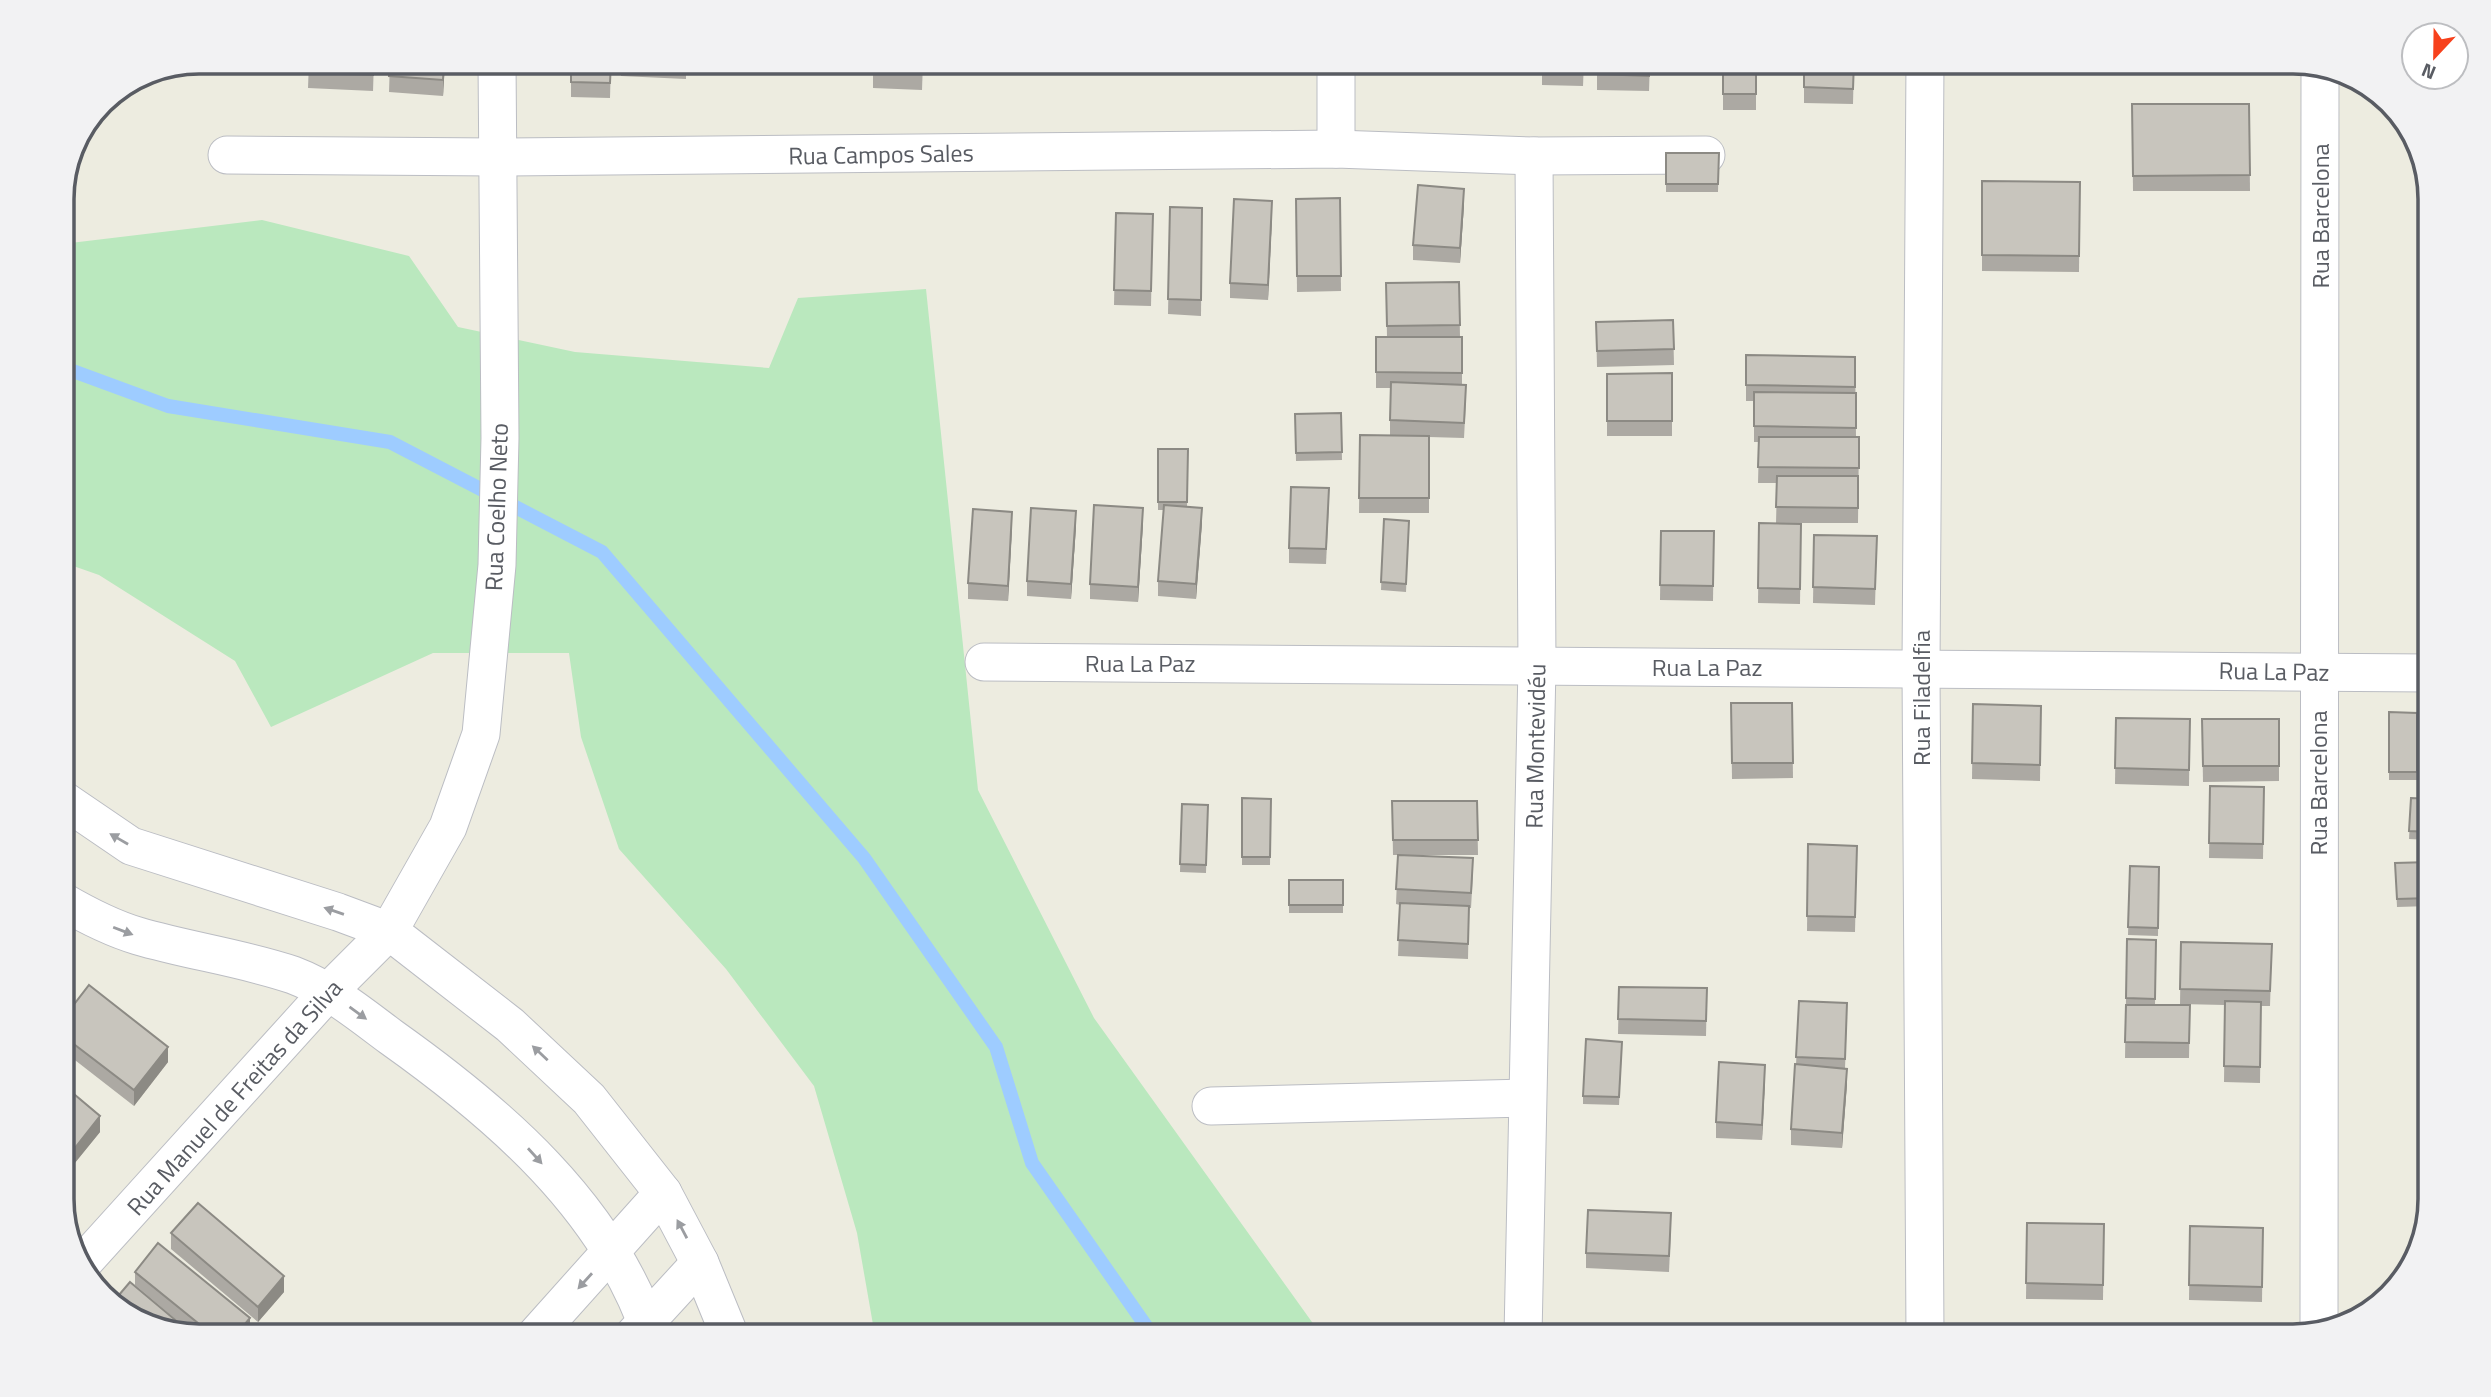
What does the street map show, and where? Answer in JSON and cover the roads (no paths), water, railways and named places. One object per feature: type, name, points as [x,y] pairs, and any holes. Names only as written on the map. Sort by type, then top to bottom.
[{"type":"street","name":"Rua Coelho Neto","points":[[388,932],[448,827],[481,734],[496,565],[500,438],[496,157],[498,74]]},
{"type":"street","points":[[1336,74],[1336,149]]},
{"type":"street","name":"Rua Filadelfia","points":[[1925,74],[1921,668],[1925,1324]]},
{"type":"street","name":"Rua Barcelona","points":[[2319,1320],[2320,77]]},
{"type":"street","name":"Rua Campos Sales","points":[[227,155],[496,157],[1336,149],[1534,156],[1706,155]]},
{"type":"street","name":"Rua Montevidéu","points":[[1523,1324],[1537,666],[1534,156]]},
{"type":"street","name":"Rua La Paz","points":[[984,662],[2417,673]]},
{"type":"street","points":[[74,807],[131,846],[338,912],[388,932],[510,1025],[589,1099],[663,1193],[700,1263],[725,1324]]},
{"type":"street","points":[[74,908],[96,920],[137,936],[292,975],[328,991],[431,1065],[530,1150],[613,1250],[640,1324]]},
{"type":"street","name":"Rua Manuel de Freitas da Silva","points":[[88,1257],[328,991],[388,932]]},
{"type":"street","points":[[1211,1106],[1527,1098]]},
{"type":"street","points":[[546,1324],[663,1193]]},
{"type":"street","points":[[649,1324],[700,1263]]},
{"type":"waterway","points":[[74,371],[168,406],[390,442],[602,552],[864,858],[996,1047],[1032,1163],[1145,1324]]}]
